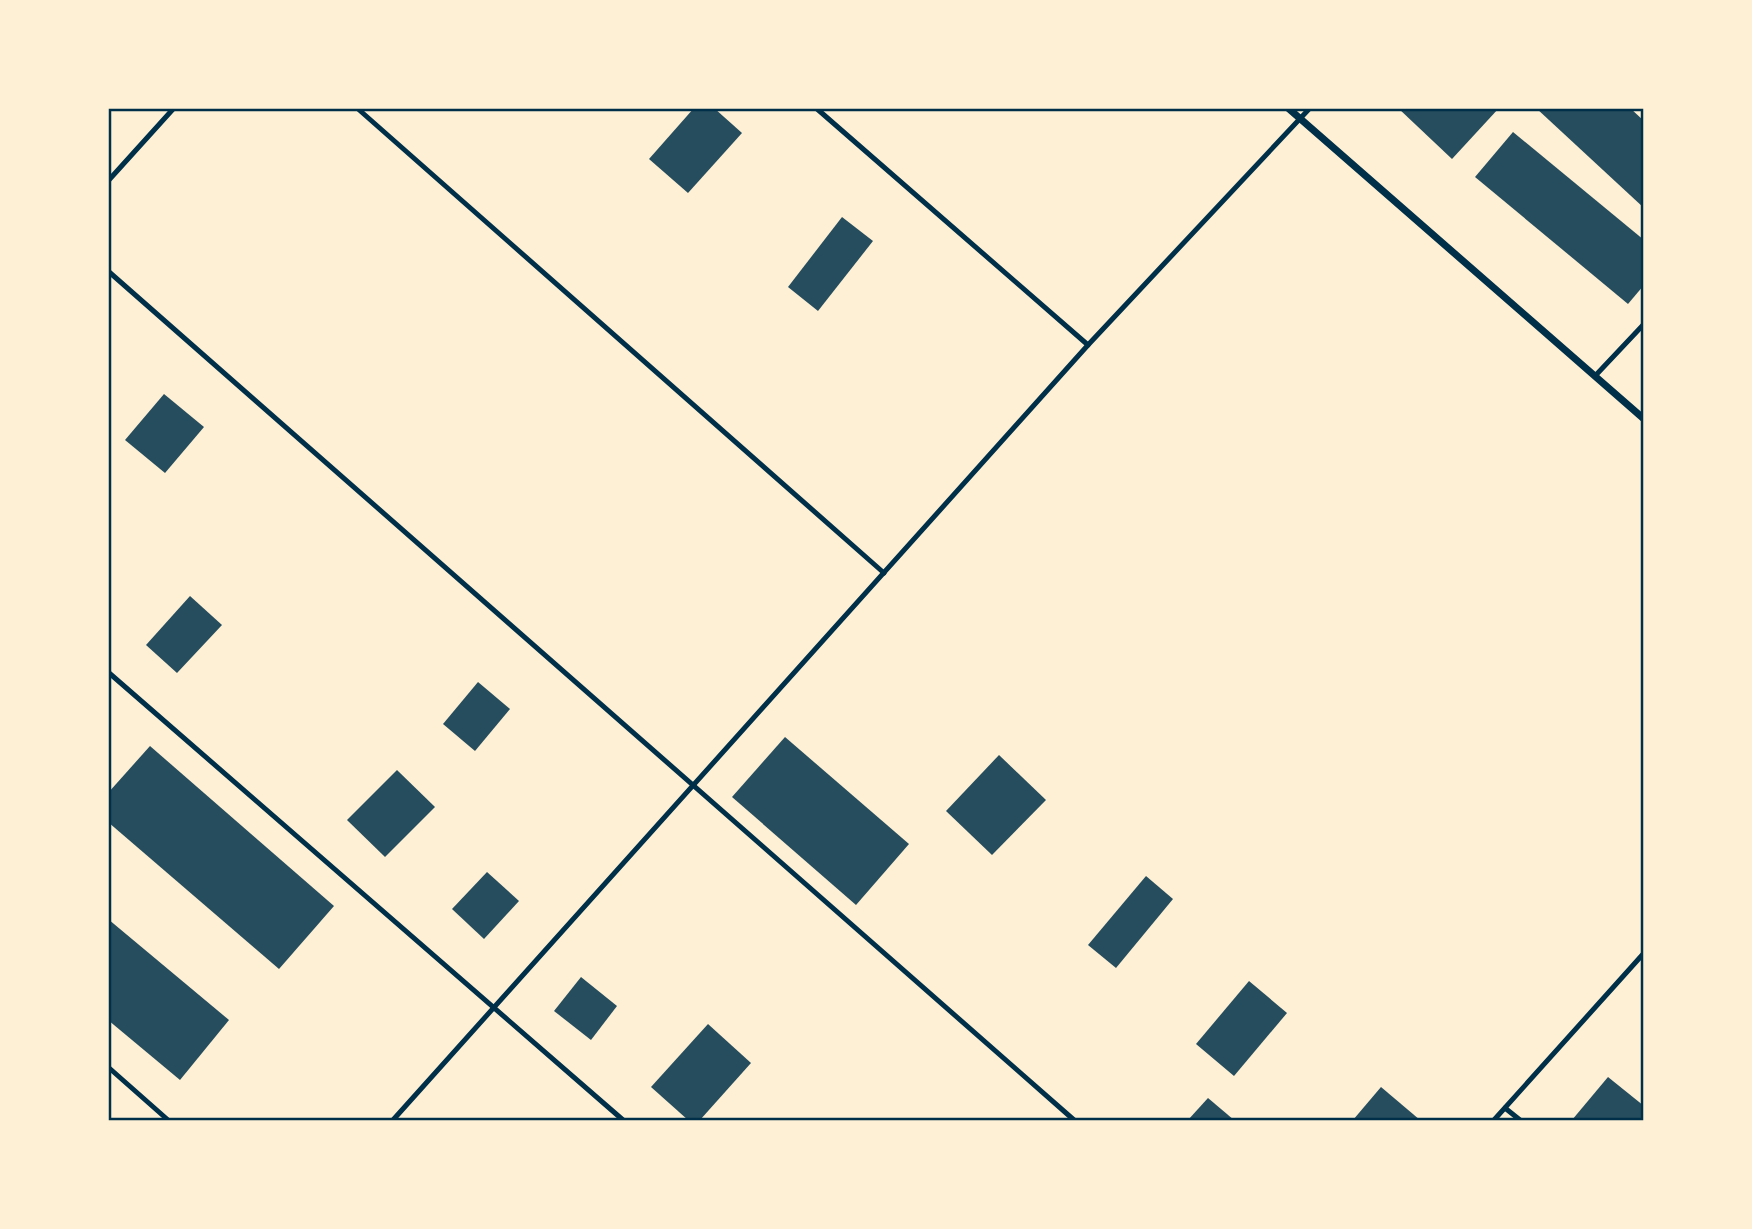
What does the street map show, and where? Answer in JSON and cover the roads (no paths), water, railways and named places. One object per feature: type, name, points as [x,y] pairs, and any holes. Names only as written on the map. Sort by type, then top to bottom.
[{"type":"street","points":[[1288,108],[1643,419]]},
{"type":"lane","points":[[108,181],[174,108]]},
{"type":"lane","points":[[357,108],[884,573]]},
{"type":"lane","points":[[816,108],[1088,345]]},
{"type":"lane","points":[[393,1121],[1088,345],[1310,108]]},
{"type":"lane","points":[[108,271],[1074,1121]]},
{"type":"lane","points":[[1595,376],[1643,324]]},
{"type":"lane","points":[[108,672],[623,1121]]},
{"type":"lane","points":[[1494,1121],[1643,953]]},
{"type":"lane","points":[[108,1067],[168,1121]]},
{"type":"lane","points":[[1505,1108],[1520,1121]]}]
